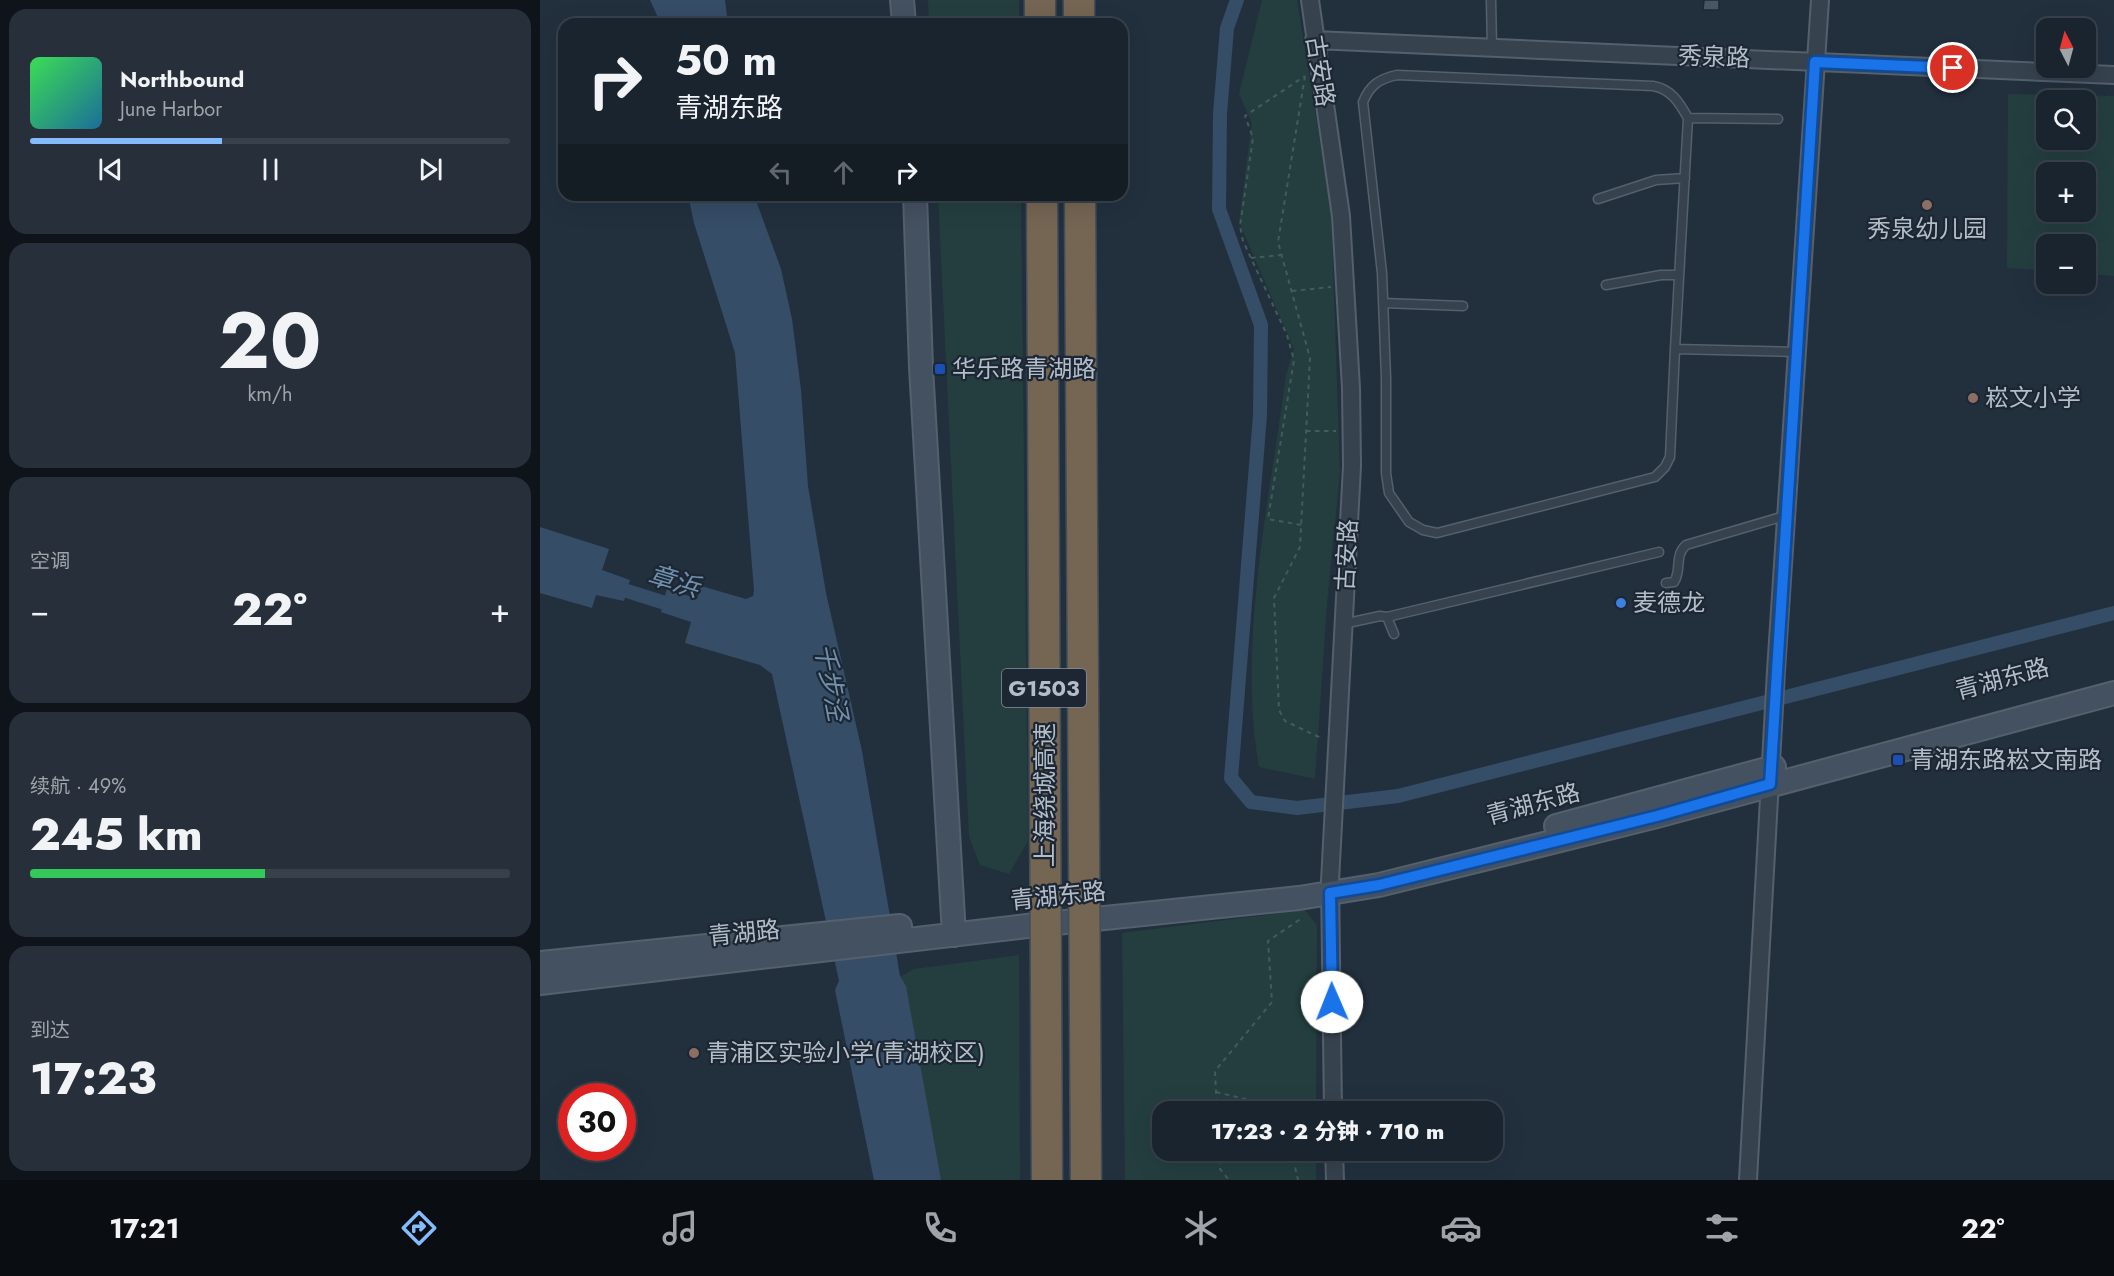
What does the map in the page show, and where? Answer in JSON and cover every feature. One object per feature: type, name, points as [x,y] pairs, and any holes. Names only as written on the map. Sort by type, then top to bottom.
[{"type":"highway","points":[[1040,0],[1041,18]]},
{"type":"highway","points":[[1079,0],[1079,18]]},
{"type":"highway","name":"上海绕城高速","points":[[1041,201],[1047,1180]]},
{"type":"highway","name":"上海绕城高速","points":[[1080,201],[1086,1180]]},
{"type":"main road","points":[[902,0],[904,18]]},
{"type":"main road","points":[[827,942],[907,926],[954,928],[922,379],[915,201]]},
{"type":"main road","name":"青湖东路","points":[[1771,776],[2114,677]]},
{"type":"main road","name":"青湖东路","points":[[954,928],[1299,898],[1394,869],[2114,693]]},
{"type":"main road","name":"青湖东路","points":[[954,928],[1330,887]]},
{"type":"main road","name":"青湖路","points":[[540,963],[827,942],[889,943],[954,928]]},
{"type":"main road","name":"青湖路","points":[[540,983],[827,942]]},
{"type":"street","name":"古安路","points":[[1310,0],[1314,40],[1312,73],[1341,216],[1352,431],[1330,887],[1334,1101]]},
{"type":"street","points":[[1748,1180],[1776,671],[1820,0]]},
{"type":"street","name":"秀泉路","points":[[1314,40],[2114,75]]},
{"type":"street","points":[[1334,1161],[1335,1180]]},
{"type":"lane","points":[[1491,0],[1492,48]]},
{"type":"lane","points":[[1396,75],[1653,86],[1663,87],[1673,95],[1688,118],[1670,457],[1665,467],[1655,477],[1437,533],[1423,530],[1409,522],[1389,493],[1384,450],[1386,388],[1383,303],[1378,230],[1363,102],[1368,89],[1382,78],[1396,75]]},
{"type":"lane","points":[[1688,118],[1778,118]]},
{"type":"lane","points":[[1598,199],[1656,180],[1685,178]]},
{"type":"lane","points":[[1606,285],[1661,275],[1679,275]]},
{"type":"lane","points":[[1383,303],[1463,306]]},
{"type":"lane","points":[[1675,349],[1798,352]]},
{"type":"lane","points":[[1666,583],[1674,582],[1677,578],[1678,558],[1686,545],[1788,515]]},
{"type":"lane","points":[[1343,624],[1388,616],[1659,552]]},
{"type":"lane","points":[[1388,616],[1394,634]]},
{"type":"path","points":[[1312,73],[1278,242],[1310,358],[1300,547],[1274,598],[1279,710],[1285,721],[1337,746]]},
{"type":"path","points":[[1301,525],[1268,519],[1294,360],[1287,335],[1251,258],[1240,226],[1252,138],[1245,116],[1312,73]]},
{"type":"path","points":[[1251,258],[1281,255]]},
{"type":"path","points":[[1292,291],[1346,285]]},
{"type":"path","points":[[1306,431],[1352,431]]},
{"type":"path","points":[[1216,1101],[1215,1071],[1272,1002],[1268,941],[1299,920],[1299,898]]},
{"type":"path","points":[[1216,1092],[1254,1101]]},
{"type":"path","points":[[1220,1161],[1220,1169],[1229,1180]]},
{"type":"path","points":[[1294,1161],[1298,1180]]},
{"type":"green space","points":[[928,0],[1019,0],[1019,18],[929,18]]},
{"type":"green space","points":[[1262,0],[1297,0],[1331,209],[1340,472],[1327,604],[1315,779],[1259,767],[1253,720],[1252,671],[1258,571],[1286,375],[1294,349],[1239,222],[1252,123],[1239,94]]},
{"type":"green space","points":[[2008,94],[2036,95],[2036,150],[2096,150],[2096,96],[2114,96],[2114,276],[2096,275],[2096,234],[2036,234],[2036,270],[2007,268]]},
{"type":"green space","points":[[938,201],[1021,201],[1028,841],[1009,874],[980,865],[969,837]]},
{"type":"green space","points":[[1305,910],[1317,925],[1316,1101],[1152,1101],[1152,1161],[1316,1161],[1316,1180],[1125,1180],[1122,933]]},
{"type":"green space","points":[[1019,955],[1020,1180],[941,1180],[900,977],[914,969]]},
{"type":"water","points":[[650,0],[725,0],[727,18],[658,18]]},
{"type":"water","name":"千步泾","points":[[689,201],[756,201],[781,269],[792,319],[801,390],[808,486],[826,593],[862,751],[900,976],[906,986],[941,1180],[874,1180],[835,990],[839,981],[772,674],[760,665],[685,643],[691,622],[661,612],[667,588],[697,599],[701,586],[746,599],[753,596],[754,591],[735,353],[694,223]]},
{"type":"water","points":[[540,527],[609,549],[602,570],[630,580],[624,601],[596,595],[592,608],[540,593]]},
{"type":"building","points":[[1704,0],[1719,0],[1719,10],[1703,10]]},
{"type":"waterway","points":[[1237,0],[1227,28],[1220,114],[1219,209],[1261,325],[1260,415],[1231,778],[1251,802],[1297,808],[1398,796],[2114,613]]},
{"type":"waterway","name":"章浜","points":[[611,586],[681,608]]},
{"type":"place","name":"秀泉幼儿园","points":[[1927,205]]},
{"type":"place","name":"华乐路青湖路","points":[[940,369]]},
{"type":"place","name":"崧文小学","points":[[1973,398]]},
{"type":"place","name":"麦德龙","points":[[1621,603]]},
{"type":"place","name":"青湖东路崧文南路","points":[[1898,760]]},
{"type":"place","name":"青浦区实验小学(青湖校区)","points":[[694,1053]]},
{"type":"route","points":[[1332,1002],[1330,893],[1379,885],[1657,816],[1770,784],[1815,62],[1953,68]]}]
